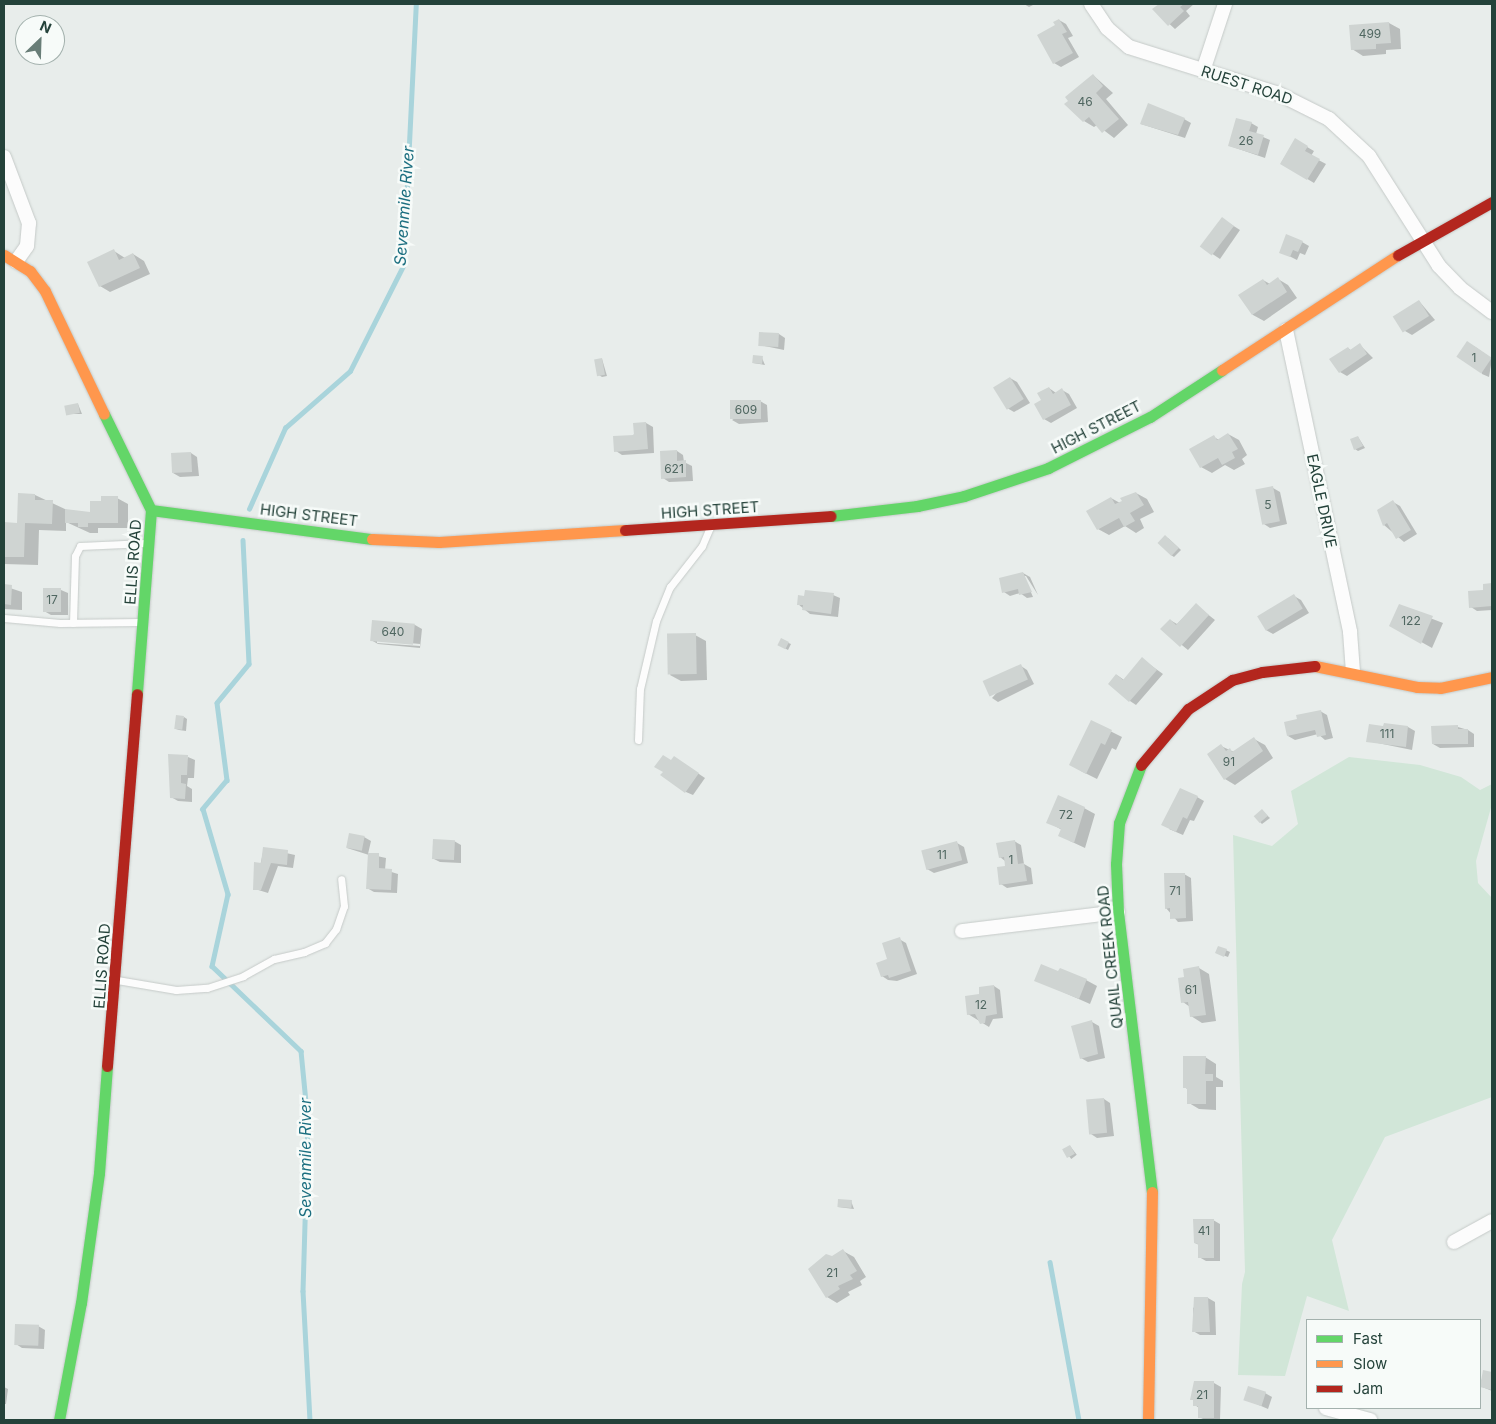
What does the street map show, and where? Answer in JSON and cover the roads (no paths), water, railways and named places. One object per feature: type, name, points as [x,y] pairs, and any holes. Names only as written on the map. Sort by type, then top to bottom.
[{"type":"street","name":"RUEST ROAD","points":[[1091,4],[1107,28],[1128,47],[1279,94],[1329,119],[1369,156],[1446,274],[1492,312]]},
{"type":"street","points":[[1203,71],[1225,4]]},
{"type":"street","points":[[4,157],[29,223],[27,246],[10,258],[30,271],[45,291],[151,510]]},
{"type":"street","name":"HIGH STREET","points":[[151,510],[373,539],[439,542],[711,525],[870,512],[955,498],[1009,482],[1117,435],[1286,330],[1422,239],[1492,202]]},
{"type":"street","name":"EAGLE DRIVE","points":[[1286,330],[1350,632],[1353,672]]},
{"type":"street","name":"ELLIS ROAD","points":[[59,1420],[94,1220],[144,622],[151,510]]},
{"type":"street","name":"QUAIL CREEK ROAD","points":[[1148,1420],[1152,1179],[1118,912],[1118,832],[1126,795],[1146,758],[1171,726],[1208,693],[1247,676],[1310,666],[1353,672],[1417,687],[1440,688],[1492,677]]},
{"type":"street","points":[[962,931],[1118,912]]},
{"type":"street","points":[[1454,1242],[1492,1221]]},
{"type":"street","points":[[1330,1409],[1370,1420]]},
{"type":"lane","points":[[638,740],[640,689],[656,620],[670,587],[702,546],[711,525]]},
{"type":"lane","points":[[73,623],[75,556],[80,546],[149,543]]},
{"type":"lane","points":[[4,618],[73,623],[144,622]]},
{"type":"lane","points":[[115,980],[176,990],[207,988],[234,978],[274,959],[304,952],[325,943],[336,929],[344,906],[341,879]]},
{"type":"waterway","name":"Sevenmile River","points":[[249,509],[285,428],[350,371],[403,266],[416,4]]},
{"type":"waterway","name":"Sevenmile River","points":[[243,540],[249,664],[217,703],[227,780],[203,809],[228,894],[212,966],[301,1051],[308,1123],[303,1291],[310,1420]]},
{"type":"waterway","points":[[1050,1262],[1079,1420]]}]
